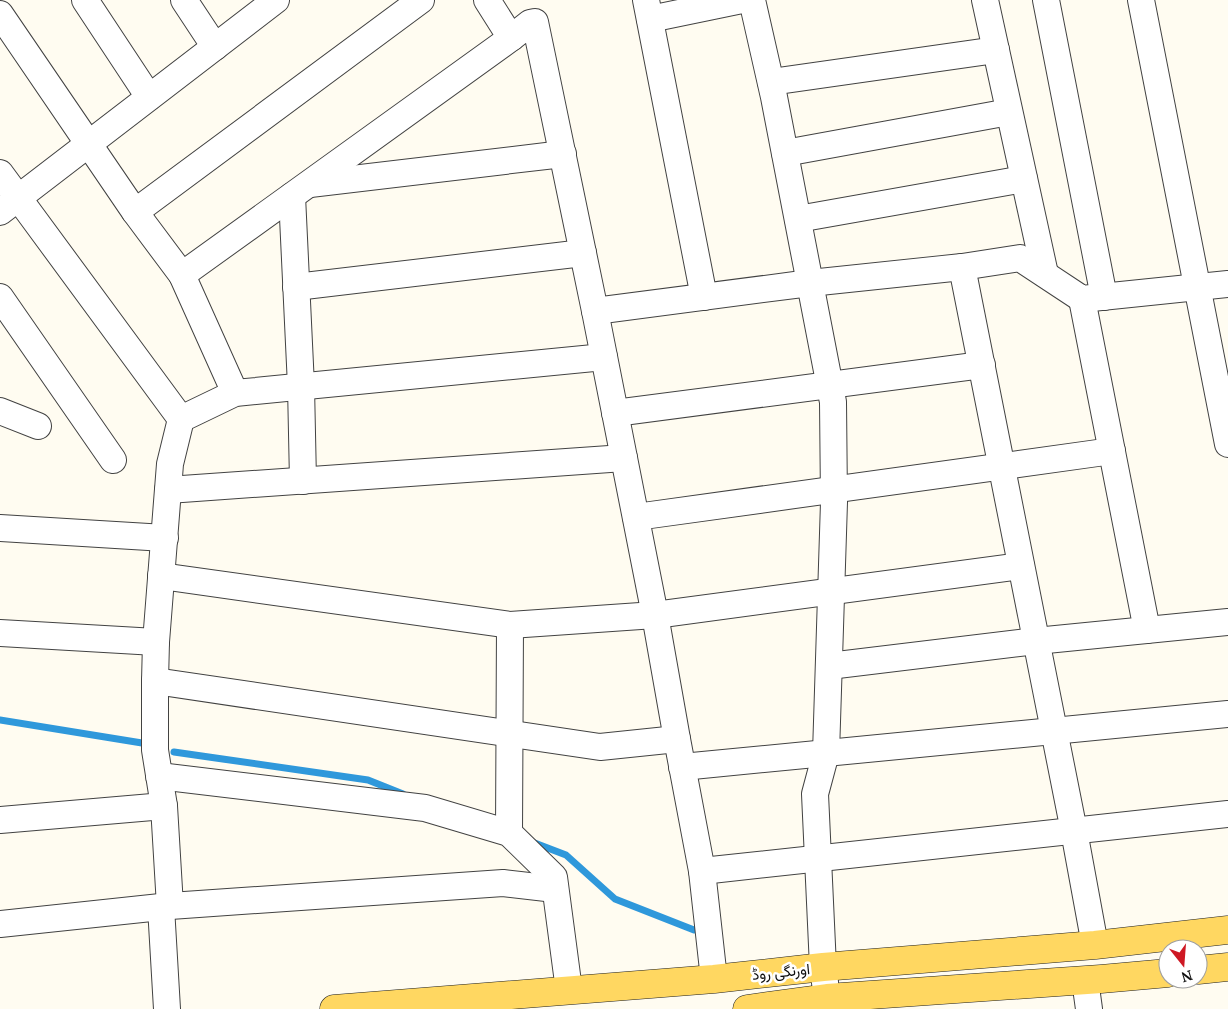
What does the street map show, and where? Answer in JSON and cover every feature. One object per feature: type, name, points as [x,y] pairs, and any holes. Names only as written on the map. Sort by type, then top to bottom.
[{"type":"main road","name":"اورنگی روڈ","points":[[334,1009],[714,979],[823,967],[1095,945],[1228,930]]},
{"type":"main road","points":[[1208,969],[1228,967]]},
{"type":"main road","name":"اورنگی روڈ","points":[[746,1009],[827,998],[1085,980],[1158,973]]},
{"type":"street","points":[[86,0],[149,97]]},
{"type":"street","points":[[184,0],[215,47]]},
{"type":"street","points":[[9,205],[276,0]]},
{"type":"street","points":[[135,212],[421,0]]},
{"type":"street","points":[[487,0],[512,38]]},
{"type":"street","points":[[704,297],[648,10],[742,0]]},
{"type":"street","points":[[752,0],[771,82],[834,402],[832,593],[826,753],[815,794],[823,967],[827,998]]},
{"type":"street","points":[[985,0],[1045,274]]},
{"type":"street","points":[[1046,0],[1093,298],[1112,450],[1147,630]]},
{"type":"street","points":[[1141,0],[1228,444]]},
{"type":"street","points":[[0,14],[135,212],[182,275],[235,393]]},
{"type":"street","points":[[182,275],[512,38],[530,23],[534,22],[563,154],[655,615],[702,871],[714,979]]},
{"type":"street","points":[[771,82],[996,50]]},
{"type":"street","points":[[784,153],[1009,112]]},
{"type":"street","points":[[300,190],[563,154]]},
{"type":"street","points":[[0,173],[9,205],[181,419]]},
{"type":"street","points":[[798,219],[1024,178]]},
{"type":"street","points":[[300,190],[296,286],[303,481]]},
{"type":"street","points":[[296,286],[583,253]]},
{"type":"street","points":[[595,311],[1020,258],[1045,274],[1093,298],[1228,284]]},
{"type":"street","points":[[962,266],[1095,945]]},
{"type":"street","points":[[0,297],[113,460]]},
{"type":"street","points":[[181,419],[235,393],[604,357]]},
{"type":"street","points":[[615,413],[982,365]]},
{"type":"street","points":[[1,414],[38,426]]},
{"type":"street","points":[[166,1009],[164,806],[154,750],[156,642],[170,464],[181,419]]},
{"type":"street","points":[[636,517],[1112,450]]},
{"type":"street","points":[[168,490],[624,458]]},
{"type":"street","points":[[0,528],[165,538]]},
{"type":"street","points":[[162,576],[510,625],[655,615],[832,593],[1021,566]]},
{"type":"street","points":[[829,666],[1036,641],[1228,622]]},
{"type":"street","points":[[509,833],[510,625]]},
{"type":"street","points":[[0,633],[156,642]]},
{"type":"street","points":[[155,682],[600,747],[677,739]]},
{"type":"street","points":[[682,767],[1228,714]]},
{"type":"street","points":[[159,776],[425,808],[509,833],[554,877],[568,990]]},
{"type":"street","points":[[0,820],[164,806]]},
{"type":"street","points":[[702,871],[1228,814]]},
{"type":"street","points":[[0,924],[165,907],[503,884],[556,889]]},
{"type":"street","points":[[1085,980],[1090,1009]]},
{"type":"waterway","points":[[0,720],[142,743]]},
{"type":"waterway","points":[[174,752],[368,780],[403,794]]},
{"type":"waterway","points":[[532,842],[566,855],[615,899],[694,930]]}]
